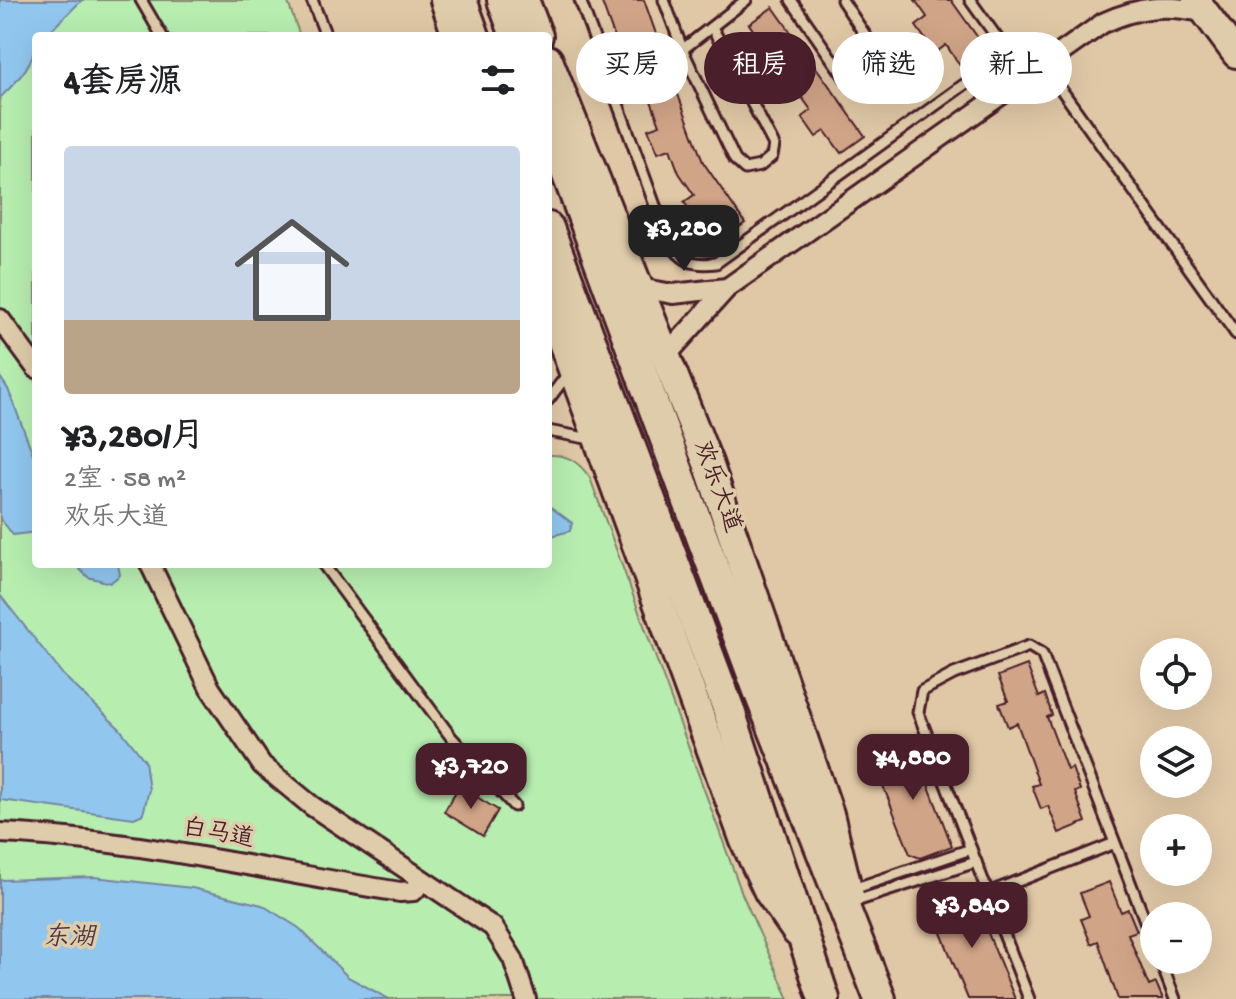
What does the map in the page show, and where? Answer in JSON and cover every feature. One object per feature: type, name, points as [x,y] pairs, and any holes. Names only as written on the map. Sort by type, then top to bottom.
[{"type":"highway","points":[[461,0],[473,32]]},
{"type":"highway","points":[[503,0],[515,32]]},
{"type":"highway","name":"欢乐大道","points":[[552,132],[761,696],[850,906],[876,988]]},
{"type":"highway","points":[[552,239],[728,708],[823,996]]},
{"type":"main road","points":[[445,0],[456,32]]},
{"type":"main road","points":[[524,0],[536,32]]},
{"type":"main road","points":[[1201,6],[1236,54]]},
{"type":"main road","name":"欢乐大道","points":[[552,70],[708,463],[829,814],[850,906]]},
{"type":"main road","points":[[552,312],[745,841],[769,892],[803,941]]},
{"type":"street","points":[[1103,23],[1120,0]]},
{"type":"street","points":[[1072,44],[1103,23],[1131,11],[1158,5],[1201,6]]},
{"type":"street","points":[[666,356],[727,288],[987,104]]},
{"type":"street","points":[[640,288],[673,294],[727,288]]},
{"type":"street","points":[[0,319],[32,363]]},
{"type":"street","points":[[152,568],[210,688],[262,765],[287,788],[421,882],[493,927],[513,959],[526,999]]},
{"type":"street","name":"白马道","points":[[0,833],[57,835],[161,849],[400,892],[414,891],[421,882]]},
{"type":"lane","points":[[141,0],[160,32]]},
{"type":"lane","points":[[312,0],[324,32]]},
{"type":"lane","points":[[580,0],[592,32]]},
{"type":"lane","points":[[664,0],[676,32]]},
{"type":"lane","points":[[688,47],[746,0]]},
{"type":"lane","points":[[791,0],[850,85],[859,87],[882,74],[885,65],[842,0]]},
{"type":"lane","points":[[970,0],[993,32]]},
{"type":"lane","points":[[688,61],[735,160],[745,169],[760,166],[772,156],[774,145],[712,27]]},
{"type":"lane","points":[[618,104],[668,241],[679,257],[695,266],[716,263],[960,88]]},
{"type":"lane","points":[[1072,104],[1236,334]]},
{"type":"lane","points":[[552,395],[572,369]]},
{"type":"lane","points":[[552,431],[578,434],[599,442]]},
{"type":"lane","points":[[326,568],[451,737],[514,806]]},
{"type":"lane","points":[[1029,999],[918,712],[922,691],[954,674],[1029,646],[1042,654],[1140,908]]},
{"type":"lane","points":[[988,893],[1115,843]]},
{"type":"lane","points":[[850,906],[971,849]]},
{"type":"lane","points":[[850,906],[976,862]]},
{"type":"lane","points":[[1165,974],[1175,999]]},
{"type":"green space","points":[[0,0],[287,0],[299,32],[32,32],[32,568],[552,568],[552,455],[572,460],[590,478],[743,896],[789,999],[0,999]]},
{"type":"water","points":[[0,0],[82,0],[49,32],[32,32],[32,57],[19,78],[0,98]]},
{"type":"water","points":[[0,377],[8,389],[32,452],[32,533],[13,535],[0,518]]},
{"type":"water","points":[[552,508],[572,523],[570,531],[552,536]]},
{"type":"water","points":[[78,568],[119,568],[120,575],[110,583],[88,577]]},
{"type":"water","points":[[0,595],[64,676],[120,729],[145,761],[149,790],[143,814],[134,818],[0,800]]},
{"type":"water","name":"东湖","points":[[94,877],[192,888],[262,905],[299,928],[348,977],[389,999],[0,999],[0,880]]},
{"type":"building","points":[[601,0],[644,0],[655,32],[613,32]]},
{"type":"building","points":[[915,0],[951,0],[974,32],[960,32],[960,66],[946,45],[944,46],[944,32],[920,32],[916,26],[927,17]]},
{"type":"building","points":[[773,7],[791,32],[755,32],[749,24]]},
{"type":"building","points":[[816,67],[832,90],[832,104],[842,104],[865,136],[841,153],[825,131],[816,137],[802,117],[811,110],[807,104],[816,104]]},
{"type":"building","points":[[652,104],[682,104],[703,162],[745,223],[724,238],[709,216],[699,223],[684,202],[694,195],[679,173],[670,149],[658,153],[648,129],[660,125]]},
{"type":"building","points":[[1027,665],[1039,697],[1045,694],[1052,715],[1047,717],[1067,770],[1072,768],[1080,790],[1075,792],[1086,822],[1059,833],[1048,806],[1041,809],[1032,786],[1039,784],[1017,723],[1008,727],[999,704],[1008,701],[998,676]]},
{"type":"building","points":[[913,745],[952,846],[920,858],[910,854],[873,760]]},
{"type":"building","points":[[459,786],[498,810],[483,836],[444,812]]},
{"type":"building","points":[[1109,882],[1121,912],[1128,909],[1137,931],[1128,934],[1140,964],[1140,974],[1144,974],[1149,986],[1156,983],[1163,999],[1118,999],[1098,941],[1091,944],[1081,919],[1089,916],[1080,893]]},
{"type":"building","points":[[972,893],[1015,999],[968,999],[935,918],[940,905]]}]
